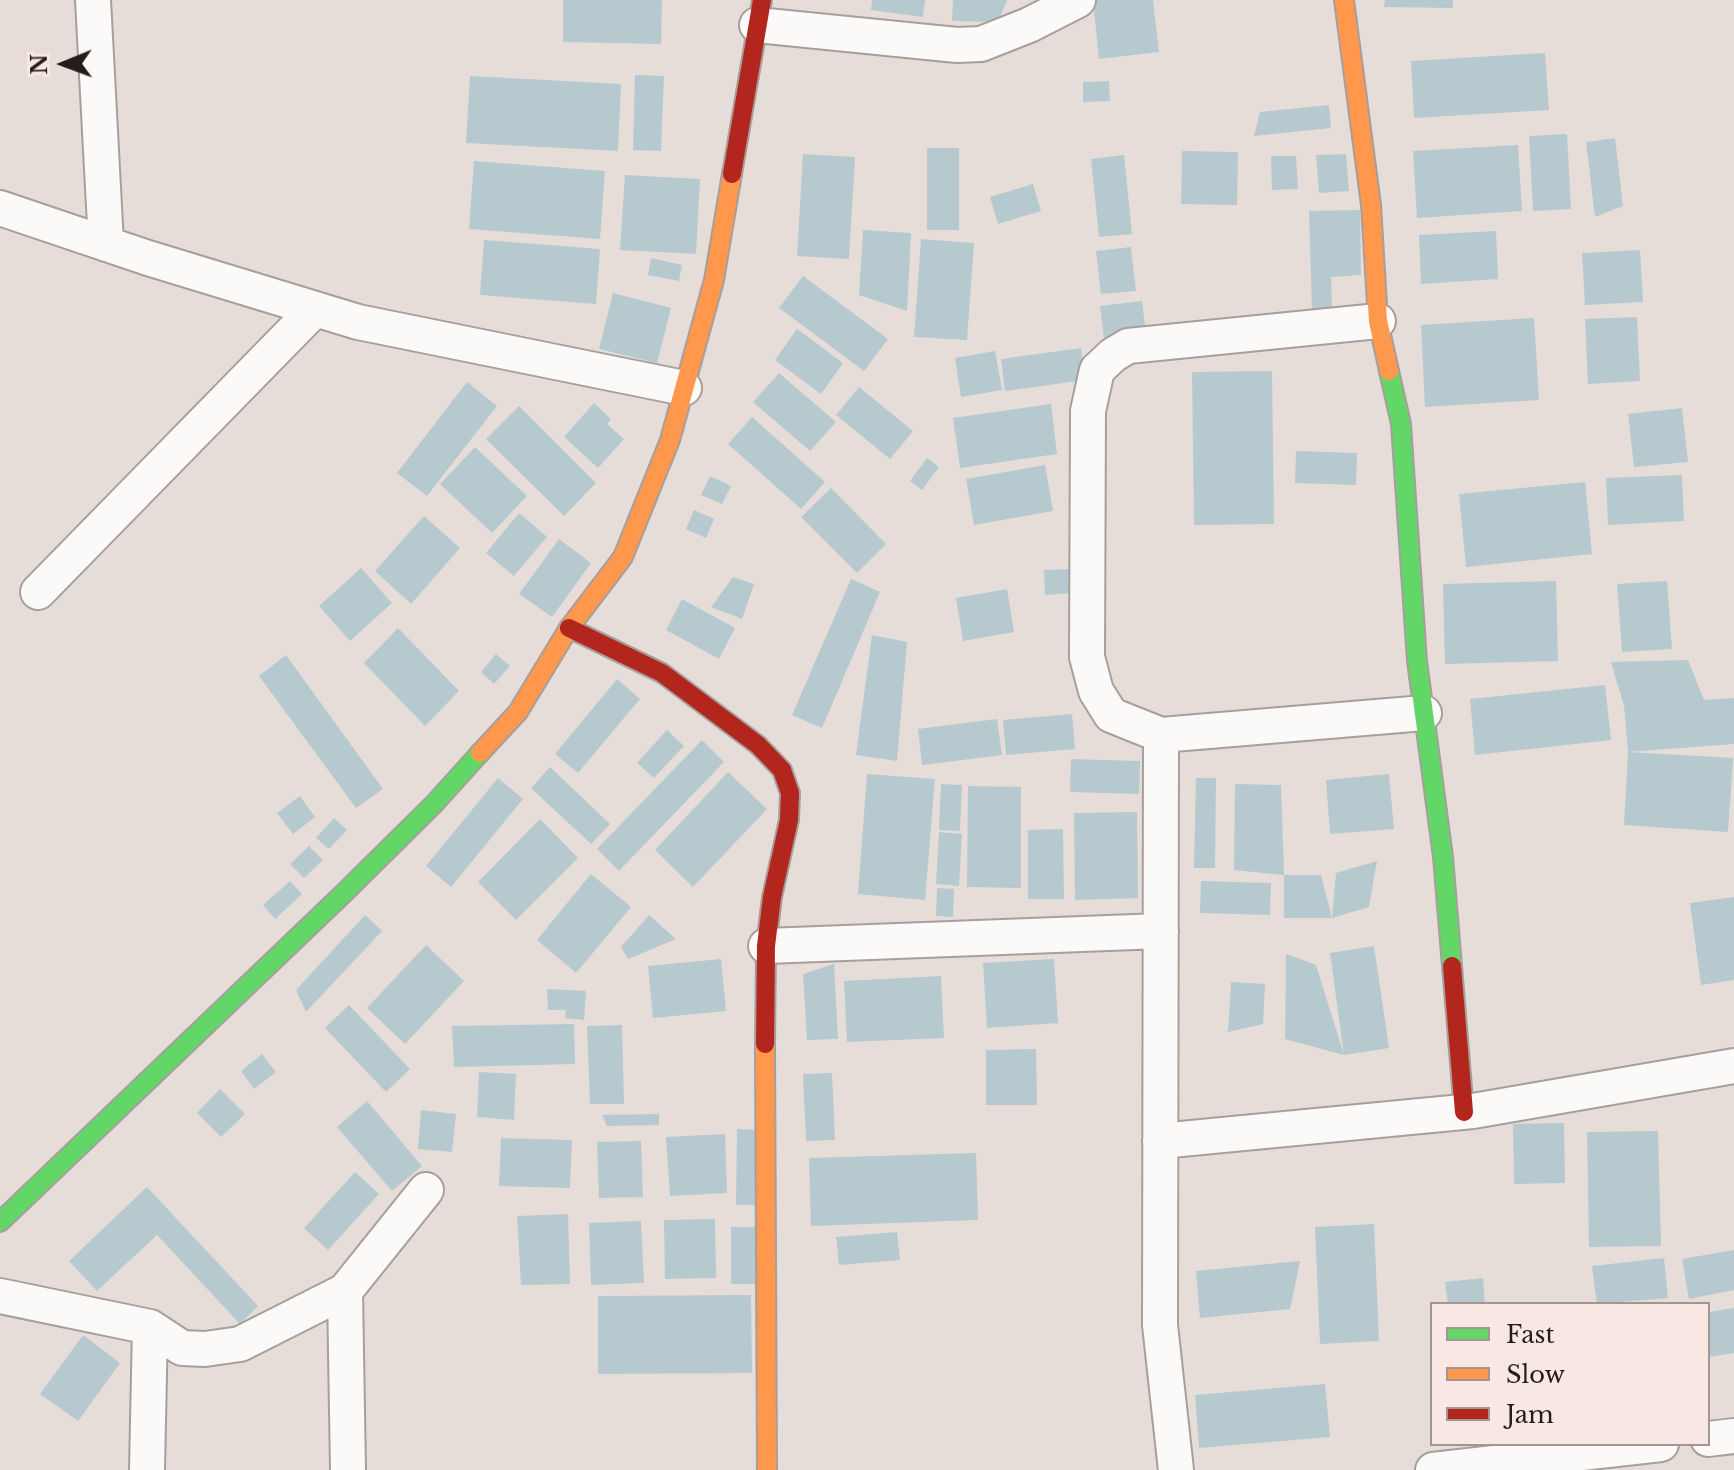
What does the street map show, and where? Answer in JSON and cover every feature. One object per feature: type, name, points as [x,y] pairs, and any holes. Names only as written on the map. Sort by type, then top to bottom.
[{"type":"street","points":[[93,0],[106,244]]},
{"type":"street","points":[[0,1222],[434,804],[518,712],[569,628],[623,557],[670,440],[714,280],[760,12],[957,45],[981,44],[1029,25],[1078,0]]},
{"type":"street","points":[[1344,0],[1371,205],[1378,321],[1401,424],[1417,661],[1443,857],[1464,1112]]},
{"type":"street","points":[[0,208],[358,322],[684,388]]},
{"type":"street","points":[[38,592],[315,309]]},
{"type":"street","points":[[1378,321],[1128,346],[1097,370],[1088,411],[1087,657],[1096,691],[1111,715],[1161,735],[1424,713]]},
{"type":"street","points":[[569,628],[662,673],[758,745],[782,770],[790,793],[789,820],[772,897],[766,946],[767,1470]]},
{"type":"street","points":[[1161,735],[1160,1325],[1176,1470]]},
{"type":"street","points":[[766,946],[1161,931]]},
{"type":"street","points":[[1160,1141],[1464,1112],[1734,1066]]},
{"type":"street","points":[[0,1296],[150,1327],[182,1348],[205,1349],[240,1344],[345,1291],[426,1190]]},
{"type":"street","points":[[345,1291],[348,1470]]},
{"type":"street","points":[[147,1470],[150,1327]]},
{"type":"street","points":[[1710,1439],[1734,1436]]},
{"type":"street","points":[[1433,1470],[1643,1446]]},
{"type":"building","points":[[563,0],[662,0],[661,44],[563,42]]},
{"type":"building","points":[[872,0],[925,0],[923,17],[871,10]]},
{"type":"building","points":[[953,0],[1007,0],[998,22],[952,21]]},
{"type":"building","points":[[1093,0],[1153,0],[1159,52],[1099,59]]},
{"type":"building","points":[[1385,0],[1453,0],[1453,8],[1384,7]]},
{"type":"building","points":[[1545,53],[1549,110],[1414,118],[1411,61]]},
{"type":"building","points":[[635,75],[664,76],[661,151],[633,150]]},
{"type":"building","points":[[470,76],[621,84],[618,151],[466,143]]},
{"type":"building","points":[[1109,81],[1110,101],[1083,102],[1083,82]]},
{"type":"building","points":[[1329,105],[1331,128],[1254,136],[1260,112]]},
{"type":"building","points":[[1567,134],[1571,209],[1533,211],[1529,136]]},
{"type":"building","points":[[1615,138],[1623,206],[1595,217],[1586,142]]},
{"type":"building","points":[[1518,145],[1522,211],[1417,218],[1413,151]]},
{"type":"building","points":[[927,148],[959,148],[959,230],[927,230]]},
{"type":"building","points":[[1182,151],[1238,152],[1237,205],[1181,204]]},
{"type":"building","points":[[803,154],[855,157],[849,259],[797,256]]},
{"type":"building","points":[[1346,154],[1349,191],[1319,193],[1316,155]]},
{"type":"building","points":[[1124,155],[1132,234],[1099,237],[1091,159]]},
{"type":"building","points":[[1271,156],[1296,156],[1298,189],[1272,190]]},
{"type":"building","points":[[474,161],[605,171],[600,239],[469,229]]},
{"type":"building","points":[[625,175],[700,179],[696,254],[620,250]]},
{"type":"building","points":[[1033,184],[1041,211],[998,224],[990,197]]},
{"type":"building","points":[[1360,210],[1361,275],[1331,277],[1332,309],[1312,309],[1309,211]]},
{"type":"building","points":[[863,230],[911,233],[907,311],[859,295]]},
{"type":"building","points":[[1496,231],[1498,279],[1421,284],[1419,235]]},
{"type":"building","points":[[921,239],[974,243],[967,340],[914,337]]},
{"type":"building","points":[[484,240],[600,249],[596,304],[480,295]]},
{"type":"building","points":[[1131,247],[1136,291],[1101,294],[1096,251]]},
{"type":"building","points":[[1640,250],[1643,302],[1585,305],[1582,253]]},
{"type":"building","points":[[651,258],[682,265],[679,281],[648,275]]},
{"type":"building","points":[[803,276],[888,339],[864,371],[779,308]]},
{"type":"building","points":[[613,293],[671,308],[657,363],[599,349]]},
{"type":"building","points":[[1142,301],[1146,334],[1104,338],[1100,306]]},
{"type":"building","points":[[1637,317],[1640,381],[1588,384],[1585,319]]},
{"type":"building","points":[[1534,318],[1539,400],[1425,407],[1421,325]]},
{"type":"building","points":[[797,329],[843,363],[821,394],[775,360]]},
{"type":"building","points":[[1081,348],[1085,380],[1005,391],[1001,359]]},
{"type":"building","points":[[995,351],[1002,390],[961,397],[955,358]]},
{"type":"building","points":[[1272,371],[1274,524],[1194,525],[1192,372]]},
{"type":"building","points":[[779,373],[836,422],[810,451],[753,402]]},
{"type":"building","points":[[467,382],[497,406],[427,496],[397,473]]},
{"type":"building","points":[[859,387],[913,431],[890,459],[836,415]]},
{"type":"building","points":[[594,403],[611,419],[607,424],[624,439],[598,468],[564,437]]},
{"type":"building","points":[[1051,404],[1057,454],[960,468],[953,418]]},
{"type":"building","points":[[519,406],[596,483],[564,516],[486,439]]},
{"type":"building","points":[[1682,408],[1688,462],[1634,467],[1628,414]]},
{"type":"building","points":[[752,417],[825,482],[801,509],[728,444]]},
{"type":"building","points":[[475,447],[527,496],[492,533],[440,484]]},
{"type":"building","points":[[1296,451],[1357,453],[1356,485],[1295,483]]},
{"type":"building","points":[[927,458],[939,467],[922,490],[910,481]]},
{"type":"building","points":[[1045,465],[1053,511],[974,525],[966,479]]},
{"type":"building","points":[[1682,475],[1684,521],[1608,525],[1606,478]]},
{"type":"building","points":[[710,476],[731,486],[722,504],[701,495]]},
{"type":"building","points":[[1585,482],[1592,554],[1466,567],[1459,494]]},
{"type":"building","points":[[831,488],[886,544],[857,573],[801,517]]},
{"type":"building","points":[[694,510],[714,519],[706,538],[686,529]]},
{"type":"building","points":[[519,513],[547,537],[514,576],[486,553]]},
{"type":"building","points":[[424,516],[460,548],[411,604],[375,571]]},
{"type":"building","points":[[559,539],[591,563],[552,617],[519,594]]},
{"type":"building","points":[[361,568],[392,603],[350,641],[319,606]]},
{"type":"building","points":[[1074,569],[1076,593],[1045,595],[1044,570]]},
{"type":"building","points":[[733,577],[754,584],[742,619],[711,607]]},
{"type":"building","points":[[851,579],[880,592],[822,728],[792,715]]},
{"type":"building","points":[[1556,581],[1558,661],[1445,664],[1443,584]]},
{"type":"building","points":[[1667,581],[1672,649],[1622,652],[1617,584]]},
{"type":"building","points":[[1007,589],[1014,632],[963,641],[956,598]]},
{"type":"building","points":[[682,599],[735,628],[719,659],[666,630]]},
{"type":"building","points":[[398,628],[459,691],[425,726],[364,663]]},
{"type":"building","points":[[872,635],[907,642],[897,761],[856,755]]},
{"type":"building","points":[[496,654],[510,666],[494,684],[481,672]]},
{"type":"building","points":[[286,655],[383,789],[356,808],[259,676]]},
{"type":"building","points":[[1688,660],[1704,700],[1734,698],[1734,744],[1628,752],[1624,706],[1611,662]]},
{"type":"building","points":[[617,679],[640,699],[578,773],[555,754]]},
{"type":"building","points":[[1605,685],[1611,740],[1475,755],[1470,699]]},
{"type":"building","points":[[1072,714],[1075,749],[1006,755],[1003,720]]},
{"type":"building","points":[[997,719],[1002,755],[922,765],[918,729]]},
{"type":"building","points":[[667,730],[684,746],[654,778],[637,763]]},
{"type":"building","points":[[702,740],[724,762],[619,871],[597,849]]},
{"type":"building","points":[[1628,752],[1733,758],[1728,832],[1624,825]]},
{"type":"building","points":[[1071,759],[1140,761],[1139,794],[1070,792]]},
{"type":"building","points":[[550,767],[610,824],[591,844],[531,788]]},
{"type":"building","points":[[728,772],[767,809],[693,887],[655,850]]},
{"type":"building","points":[[867,774],[935,779],[925,900],[858,894]]},
{"type":"building","points":[[1389,774],[1394,829],[1330,834],[1326,780]]},
{"type":"building","points":[[498,778],[523,799],[451,887],[426,866]]},
{"type":"building","points":[[1196,778],[1216,778],[1215,868],[1194,868]]},
{"type":"building","points":[[941,784],[962,785],[960,831],[939,830]]},
{"type":"building","points":[[1235,784],[1281,785],[1284,875],[1234,870]]},
{"type":"building","points":[[968,786],[1021,787],[1021,888],[967,887]]},
{"type":"building","points":[[300,796],[315,817],[293,834],[277,813]]},
{"type":"building","points":[[1137,812],[1138,898],[1075,900],[1074,813]]},
{"type":"building","points":[[334,818],[347,830],[329,849],[316,838]]},
{"type":"building","points":[[540,819],[578,858],[516,920],[478,882]]},
{"type":"building","points":[[1063,829],[1064,899],[1028,899],[1028,830]]},
{"type":"building","points":[[939,832],[962,834],[959,886],[936,884]]},
{"type":"building","points":[[309,846],[323,860],[304,878],[290,864]]},
{"type":"building","points":[[1377,861],[1369,907],[1332,918],[1336,873]]},
{"type":"building","points":[[591,874],[631,907],[576,973],[537,940]]},
{"type":"building","points":[[1284,875],[1321,875],[1332,918],[1284,918]]},
{"type":"building","points":[[290,881],[302,894],[275,919],[263,905]]},
{"type":"building","points":[[1201,881],[1271,883],[1270,915],[1200,913]]},
{"type":"building","points":[[937,888],[954,889],[953,917],[936,916]]},
{"type":"building","points":[[1734,897],[1734,980],[1701,985],[1690,903]]},
{"type":"building","points":[[365,915],[382,931],[306,1012],[296,990]]},
{"type":"building","points":[[649,915],[676,939],[628,959],[621,947]]},
{"type":"building","points":[[426,945],[464,981],[405,1044],[367,1008]]},
{"type":"building","points":[[1374,946],[1389,1048],[1344,1055],[1330,953]]},
{"type":"building","points":[[1286,954],[1316,965],[1344,1055],[1285,1039]]},
{"type":"building","points":[[721,959],[726,1011],[653,1018],[648,966]]},
{"type":"building","points":[[1054,959],[1058,1023],[987,1028],[983,963]]},
{"type":"building","points":[[834,964],[838,1039],[807,1040],[803,974]]},
{"type":"building","points":[[941,976],[944,1038],[847,1042],[844,981]]},
{"type":"building","points":[[1231,982],[1265,984],[1263,1024],[1228,1032]]},
{"type":"building","points":[[547,989],[586,991],[584,1020],[565,1018],[566,1010],[548,1010]]},
{"type":"building","points":[[349,1005],[410,1069],[386,1092],[325,1028]]},
{"type":"building","points":[[574,1024],[575,1064],[454,1067],[452,1026]]},
{"type":"building","points":[[622,1025],[624,1104],[590,1104],[587,1026]]},
{"type":"building","points":[[1036,1049],[1037,1105],[986,1105],[986,1050]]},
{"type":"building","points":[[262,1054],[276,1072],[254,1089],[241,1071]]},
{"type":"building","points":[[479,1072],[516,1074],[514,1120],[477,1117]]},
{"type":"building","points":[[832,1073],[835,1140],[806,1141],[803,1074]]},
{"type":"building","points":[[220,1089],[245,1114],[221,1137],[197,1113]]},
{"type":"building","points":[[367,1101],[422,1166],[392,1191],[337,1127]]},
{"type":"building","points":[[421,1110],[456,1114],[452,1152],[418,1149]]},
{"type":"building","points":[[659,1114],[659,1125],[607,1126],[602,1115]]},
{"type":"building","points":[[1564,1123],[1565,1183],[1514,1184],[1513,1124]]},
{"type":"building","points":[[737,1129],[763,1130],[762,1205],[736,1205]]},
{"type":"building","points":[[1658,1131],[1661,1246],[1589,1247],[1587,1132]]},
{"type":"building","points":[[725,1134],[727,1193],[670,1196],[666,1137]]},
{"type":"building","points":[[501,1138],[572,1140],[570,1188],[499,1186]]},
{"type":"building","points":[[641,1141],[643,1197],[599,1198],[597,1142]]},
{"type":"building","points":[[976,1153],[978,1220],[811,1226],[809,1158]]},
{"type":"building","points":[[355,1172],[379,1194],[328,1250],[304,1228]]},
{"type":"building","points":[[147,1187],[258,1306],[240,1324],[157,1235],[97,1291],[69,1261]]},
{"type":"building","points":[[568,1214],[570,1284],[521,1285],[517,1216]]},
{"type":"building","points":[[715,1219],[716,1278],[665,1279],[664,1220]]},
{"type":"building","points":[[641,1221],[644,1283],[591,1285],[589,1223]]},
{"type":"building","points":[[1374,1224],[1379,1341],[1320,1344],[1315,1227]]},
{"type":"building","points":[[731,1227],[758,1227],[757,1284],[731,1284]]},
{"type":"building","points":[[897,1232],[900,1260],[839,1265],[836,1237]]},
{"type":"building","points":[[1734,1250],[1734,1290],[1689,1299],[1682,1259]]},
{"type":"building","points":[[1664,1258],[1668,1298],[1597,1302],[1592,1266]]},
{"type":"building","points":[[1300,1261],[1290,1309],[1200,1318],[1196,1271]]},
{"type":"building","points":[[1483,1278],[1485,1302],[1448,1302],[1445,1282]]},
{"type":"building","points":[[751,1295],[752,1373],[598,1374],[598,1296]]},
{"type":"building","points":[[1734,1308],[1734,1353],[1710,1357],[1710,1312]]},
{"type":"building","points":[[83,1335],[120,1363],[78,1421],[40,1394]]},
{"type":"building","points":[[1325,1384],[1330,1437],[1199,1448],[1195,1395]]},
{"type":"traffic: fast","points":[[1389,371],[1401,424],[1417,661],[1443,857],[1452,966]]},
{"type":"traffic: fast","points":[[0,1222],[344,893],[434,804],[480,753]]},
{"type":"traffic: slow","points":[[1344,0],[1371,205],[1378,321],[1389,371]]},
{"type":"traffic: slow","points":[[480,753],[518,712],[569,628],[623,557],[670,440],[714,280],[732,174]]},
{"type":"traffic: slow","points":[[765,1044],[767,1470]]},
{"type":"traffic: jam","points":[[732,174],[762,0]]},
{"type":"traffic: jam","points":[[569,628],[662,673],[758,745],[782,770],[790,793],[789,820],[772,897],[766,946],[765,1044]]},
{"type":"traffic: jam","points":[[1452,966],[1464,1112]]}]
